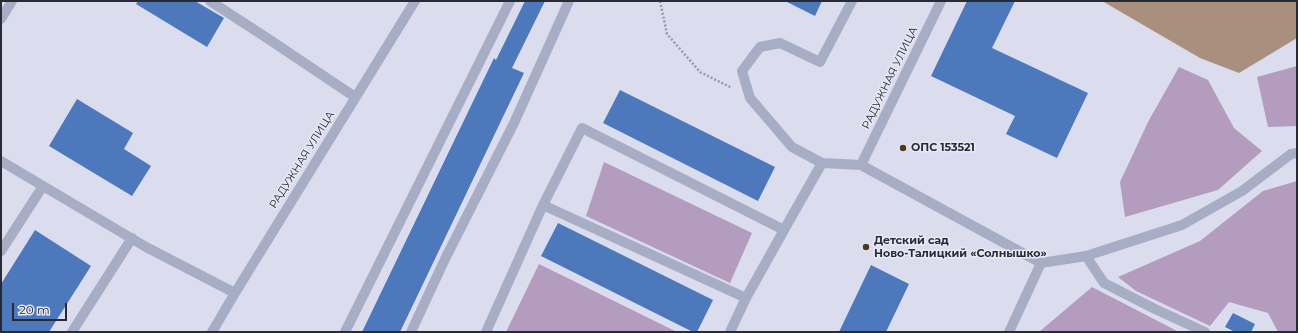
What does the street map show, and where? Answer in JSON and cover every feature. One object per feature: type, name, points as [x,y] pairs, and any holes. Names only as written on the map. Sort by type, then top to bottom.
[{"type":"street","points":[[1,19],[12,1]]},
{"type":"street","points":[[210,1],[355,97]]},
{"type":"street","name":"РАДУЖНАЯ УЛИЦА","points":[[212,332],[415,1]]},
{"type":"street","points":[[345,332],[510,1]]},
{"type":"street","points":[[410,332],[514,123],[569,1]]},
{"type":"street","points":[[852,1],[820,62],[780,43],[760,47],[742,71],[750,98],[767,116],[792,148],[822,163],[861,165],[1041,263],[1086,256],[1182,225],[1242,191],[1291,154],[1297,153]]},
{"type":"street","name":"РАДУЖНАЯ УЛИЦА","points":[[861,165],[941,1]]},
{"type":"street","points":[[486,332],[543,205],[582,128],[784,230]]},
{"type":"street","points":[[1,161],[132,238],[235,293]]},
{"type":"street","points":[[730,332],[746,298],[822,163]]},
{"type":"street","points":[[1,251],[43,186]]},
{"type":"street","points":[[543,205],[746,298]]},
{"type":"street","points":[[72,332],[132,238]]},
{"type":"street","points":[[1086,256],[1104,283],[1205,332]]},
{"type":"street","points":[[1009,332],[1041,263]]},
{"type":"path","points":[[660,1],[667,34],[700,72],[750,98]]},
{"type":"shaded area","points":[[1102,1],[1297,1],[1297,38],[1239,73],[1200,58]]},
{"type":"shaded area","points":[[1297,66],[1297,126],[1268,127],[1257,77]]},
{"type":"shaded area","points":[[1179,67],[1208,80],[1234,128],[1262,151],[1218,190],[1125,217],[1120,182],[1148,122]]},
{"type":"shaded area","points":[[604,162],[752,233],[730,283],[586,216]]},
{"type":"shaded area","points":[[1297,181],[1297,332],[1278,332],[1268,313],[1229,302],[1210,326],[1136,291],[1118,277],[1200,241],[1263,191]]},
{"type":"shaded area","points":[[539,264],[677,332],[506,332]]},
{"type":"shaded area","points":[[1092,287],[1179,332],[1039,332]]},
{"type":"building","points":[[138,1],[195,1],[224,18],[207,47],[136,4]]},
{"type":"building","points":[[525,1],[545,1],[512,68],[524,73],[400,332],[362,332],[494,58],[496,60]]},
{"type":"building","points":[[785,1],[822,1],[815,16]]},
{"type":"building","points":[[967,1],[1015,1],[992,48],[1088,93],[1057,158],[1006,134],[1015,116],[931,76]]},
{"type":"building","points":[[620,90],[775,167],[758,201],[603,123]]},
{"type":"building","points":[[77,99],[133,133],[124,149],[151,166],[132,196],[49,146]]},
{"type":"building","points":[[558,223],[713,300],[697,332],[693,332],[541,256]]},
{"type":"building","points":[[35,230],[91,266],[49,332],[1,332],[1,284]]},
{"type":"building","points":[[871,265],[909,284],[886,332],[839,332]]},
{"type":"building","points":[[1233,313],[1255,324],[1251,332],[1235,332],[1225,327]]},
{"type":"place","name":"ОПС 153521","points":[[903,148]]},
{"type":"place","name":"Детский сад Ново-Талицкий «Солнышко»","points":[[866,247]]}]
